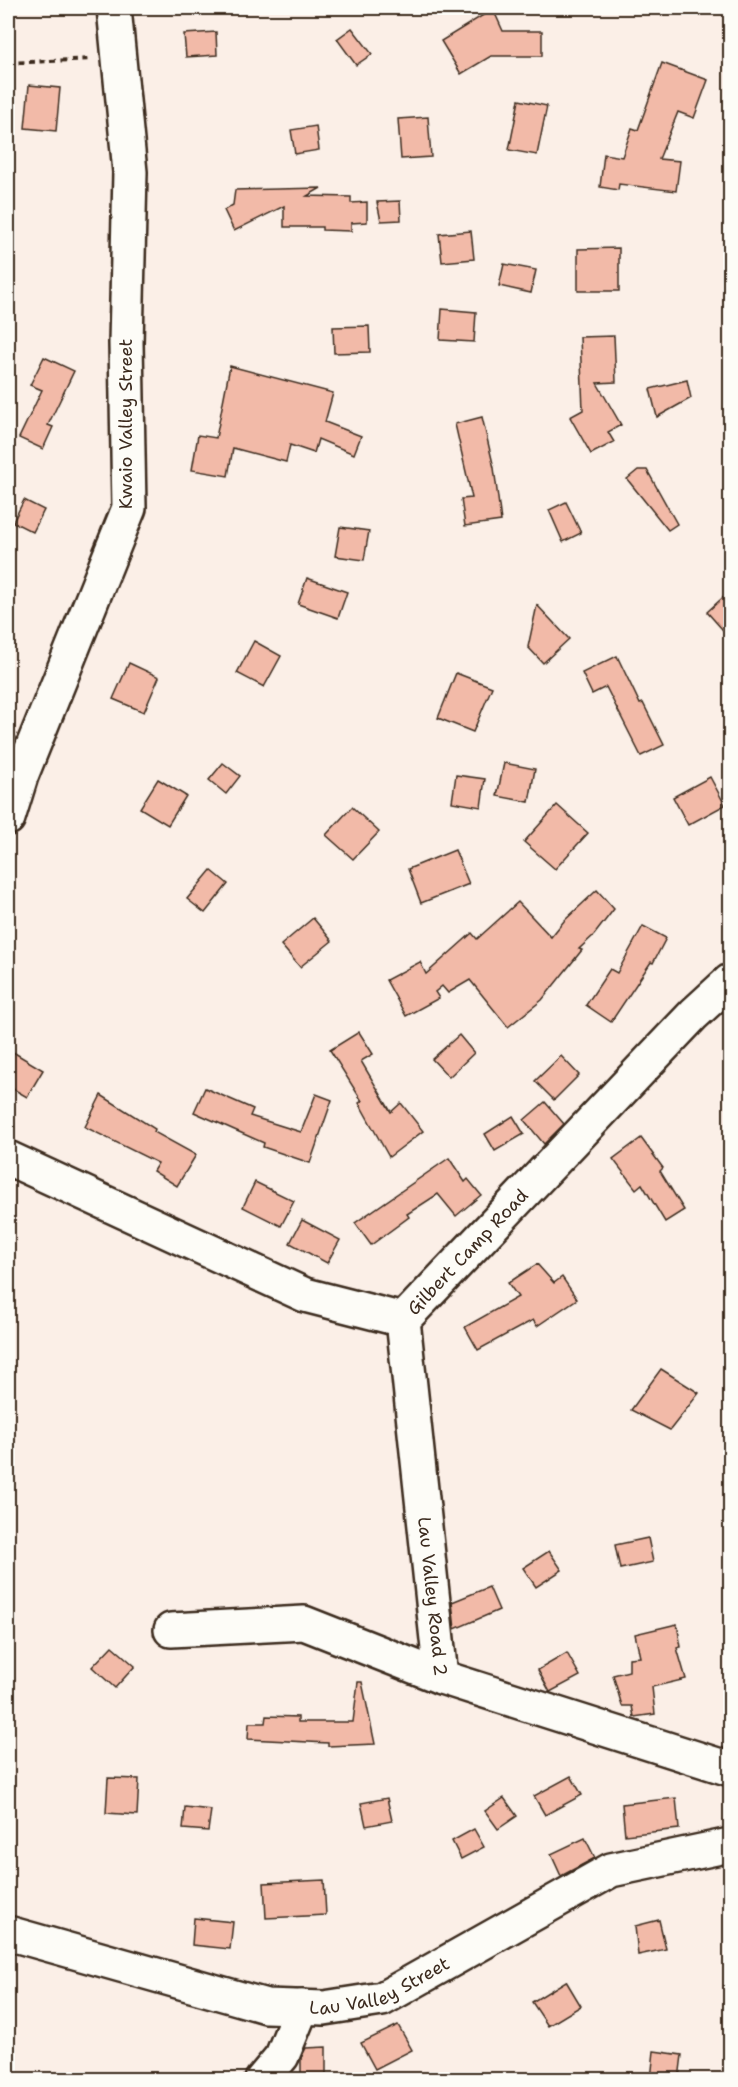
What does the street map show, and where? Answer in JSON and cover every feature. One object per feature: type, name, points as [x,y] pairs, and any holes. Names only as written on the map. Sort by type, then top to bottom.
[{"type":"street","name":"Kwaio Valley Street","points":[[8,818],[21,776],[129,508],[126,343],[130,172],[114,8]]},
{"type":"street","name":"Gilbert Camp Road","points":[[8,1158],[305,1295],[403,1320],[694,1014],[730,981]]},
{"type":"street","name":"Lau Valley Road 2","points":[[403,1320],[441,1677],[730,1769]]},
{"type":"street","points":[[171,1630],[304,1623],[441,1677]]},
{"type":"street","name":"Lau Valley Street","points":[[8,1933],[266,2006],[324,2007],[382,1999],[611,1870],[730,1845]]},
{"type":"street","points":[[262,2079],[282,2056],[302,2007]]},
{"type":"path","points":[[8,63],[119,58]]},
{"type":"building","points":[[493,9],[503,31],[542,31],[542,56],[491,56],[461,74],[441,41]]},
{"type":"building","points":[[352,28],[372,54],[356,65],[337,39]]},
{"type":"building","points":[[216,32],[217,55],[186,57],[184,34]]},
{"type":"building","points":[[662,63],[708,80],[694,118],[678,112],[659,159],[680,161],[676,191],[619,184],[618,190],[600,187],[604,154],[622,157],[632,128],[638,130]]},
{"type":"building","points":[[29,85],[60,88],[56,131],[25,128]]},
{"type":"building","points":[[519,100],[547,106],[537,155],[509,150]]},
{"type":"building","points":[[428,117],[431,157],[401,159],[398,119]]},
{"type":"building","points":[[316,126],[319,150],[295,154],[291,130]]},
{"type":"building","points":[[321,188],[307,196],[351,197],[351,203],[367,202],[367,222],[351,223],[351,231],[322,230],[322,227],[284,227],[284,206],[234,231],[224,210],[233,205],[235,190]]},
{"type":"building","points":[[400,201],[401,220],[381,221],[377,202]]},
{"type":"building","points":[[471,231],[474,259],[442,262],[439,234]]},
{"type":"building","points":[[619,248],[619,291],[578,291],[578,249]]},
{"type":"building","points":[[504,264],[536,270],[531,293],[499,286]]},
{"type":"building","points":[[442,309],[476,312],[474,342],[440,340]]},
{"type":"building","points":[[369,326],[370,352],[334,353],[333,327]]},
{"type":"building","points":[[614,336],[616,382],[597,383],[621,425],[608,432],[614,442],[591,454],[570,417],[583,410],[580,337]]},
{"type":"building","points":[[44,357],[74,371],[48,425],[53,427],[43,449],[19,438],[42,390],[30,385]]},
{"type":"building","points":[[230,366],[333,393],[325,422],[361,436],[354,454],[318,439],[314,453],[290,445],[286,462],[233,448],[228,476],[192,470],[198,435],[216,438]]},
{"type":"building","points":[[687,380],[691,398],[657,417],[650,389]]},
{"type":"building","points":[[482,417],[494,468],[501,521],[465,526],[461,499],[472,498],[455,424]]},
{"type":"building","points":[[638,470],[647,470],[677,524],[668,530],[627,479]]},
{"type":"building","points":[[24,500],[44,510],[33,532],[13,522]]},
{"type":"building","points":[[566,502],[581,533],[563,542],[549,510]]},
{"type":"building","points":[[340,527],[369,531],[364,560],[335,556]]},
{"type":"building","points":[[307,578],[347,592],[338,618],[298,604]]},
{"type":"building","points":[[730,591],[730,638],[707,612]]},
{"type":"building","points":[[537,605],[569,639],[543,663],[528,647]]},
{"type":"building","points":[[254,641],[281,656],[264,687],[237,673]]},
{"type":"building","points":[[617,656],[640,704],[643,703],[664,745],[641,756],[606,687],[592,694],[582,673]]},
{"type":"building","points":[[129,663],[159,677],[144,712],[113,699]]},
{"type":"building","points":[[456,673],[492,687],[473,732],[438,718]]},
{"type":"building","points":[[223,763],[240,776],[226,794],[209,780]]},
{"type":"building","points":[[504,763],[535,769],[529,802],[497,796]]},
{"type":"building","points":[[456,775],[485,779],[481,807],[452,802]]},
{"type":"building","points":[[710,777],[725,805],[688,825],[673,797]]},
{"type":"building","points":[[158,779],[186,796],[168,825],[140,808]]},
{"type":"building","points":[[557,805],[588,833],[555,869],[524,842]]},
{"type":"building","points":[[352,807],[379,832],[353,859],[326,835]]},
{"type":"building","points":[[455,850],[469,884],[421,903],[408,869]]},
{"type":"building","points":[[211,870],[228,884],[205,913],[187,899]]},
{"type":"building","points":[[597,890],[614,909],[594,935],[579,949],[582,950],[542,1000],[508,1027],[470,980],[448,993],[442,986],[435,992],[439,998],[406,1016],[386,980],[420,962],[426,974],[472,933],[477,939],[518,902],[551,937],[564,921]]},
{"type":"building","points":[[313,918],[332,941],[300,967],[281,945]]},
{"type":"building","points":[[643,926],[666,938],[653,963],[651,962],[611,1022],[586,1005],[610,969],[617,973]]},
{"type":"building","points":[[359,1032],[373,1054],[361,1061],[391,1112],[401,1103],[423,1131],[389,1157],[359,1103],[362,1101],[330,1050]]},
{"type":"building","points":[[459,1035],[474,1053],[449,1077],[432,1059]]},
{"type":"building","points":[[8,1049],[43,1070],[27,1097],[8,1086]]},
{"type":"building","points":[[561,1056],[579,1075],[554,1100],[535,1081]]},
{"type":"building","points":[[205,1088],[253,1109],[250,1116],[301,1132],[316,1094],[332,1100],[310,1163],[263,1147],[264,1143],[194,1112]]},
{"type":"building","points":[[101,1095],[155,1129],[154,1132],[196,1155],[177,1186],[153,1171],[158,1163],[85,1127]]},
{"type":"building","points":[[545,1102],[564,1124],[544,1144],[524,1120]]},
{"type":"building","points":[[513,1116],[524,1134],[495,1151],[485,1134]]},
{"type":"building","points":[[641,1138],[663,1168],[660,1171],[684,1210],[665,1222],[642,1184],[636,1189],[613,1159]]},
{"type":"building","points":[[449,1158],[465,1182],[468,1179],[481,1195],[456,1216],[438,1194],[407,1214],[409,1217],[371,1245],[355,1223]]},
{"type":"building","points":[[255,1182],[294,1201],[281,1226],[243,1207]]},
{"type":"building","points":[[302,1220],[340,1240],[327,1263],[290,1243]]},
{"type":"building","points":[[537,1264],[554,1283],[562,1277],[577,1299],[537,1326],[533,1320],[478,1350],[465,1327],[518,1297],[508,1283]]},
{"type":"building","points":[[661,1369],[699,1393],[670,1430],[631,1410]]},
{"type":"building","points":[[648,1538],[653,1562],[620,1569],[615,1545]]},
{"type":"building","points":[[549,1551],[562,1570],[536,1587],[523,1568]]},
{"type":"building","points":[[489,1587],[499,1610],[455,1629],[452,1602]]},
{"type":"building","points":[[677,1624],[681,1647],[677,1648],[686,1679],[652,1687],[655,1714],[634,1717],[632,1706],[622,1706],[613,1675],[629,1671],[629,1658],[640,1657],[635,1634]]},
{"type":"building","points":[[112,1646],[135,1666],[115,1688],[92,1667]]},
{"type":"building","points":[[567,1653],[580,1676],[550,1692],[538,1670]]},
{"type":"building","points":[[358,1682],[362,1682],[375,1744],[328,1746],[328,1743],[248,1739],[249,1723],[265,1723],[266,1716],[298,1717],[298,1722],[353,1722]]},
{"type":"building","points":[[571,1776],[582,1795],[545,1815],[534,1796]]},
{"type":"building","points":[[108,1778],[139,1779],[137,1815],[106,1813]]},
{"type":"building","points":[[387,1798],[392,1821],[366,1826],[361,1803]]},
{"type":"building","points":[[504,1798],[517,1816],[498,1829],[485,1811]]},
{"type":"building","points":[[676,1798],[679,1829],[625,1835],[622,1804]]},
{"type":"building","points":[[185,1807],[211,1810],[208,1831],[183,1829]]},
{"type":"building","points":[[474,1829],[484,1847],[461,1859],[452,1841]]},
{"type":"building","points":[[585,1838],[595,1858],[561,1876],[551,1854]]},
{"type":"building","points":[[324,1880],[326,1915],[266,1918],[264,1883]]},
{"type":"building","points":[[194,1918],[233,1922],[230,1949],[192,1945]]},
{"type":"building","points":[[659,1920],[666,1949],[638,1955],[635,1926]]},
{"type":"building","points":[[566,1981],[581,2006],[548,2026],[532,2002]]},
{"type":"building","points":[[398,2025],[412,2050],[375,2069],[361,2043]]},
{"type":"building","points":[[326,2047],[326,2074],[301,2074],[301,2058],[306,2048]]},
{"type":"building","points":[[654,2051],[682,2055],[679,2079],[651,2079]]}]
